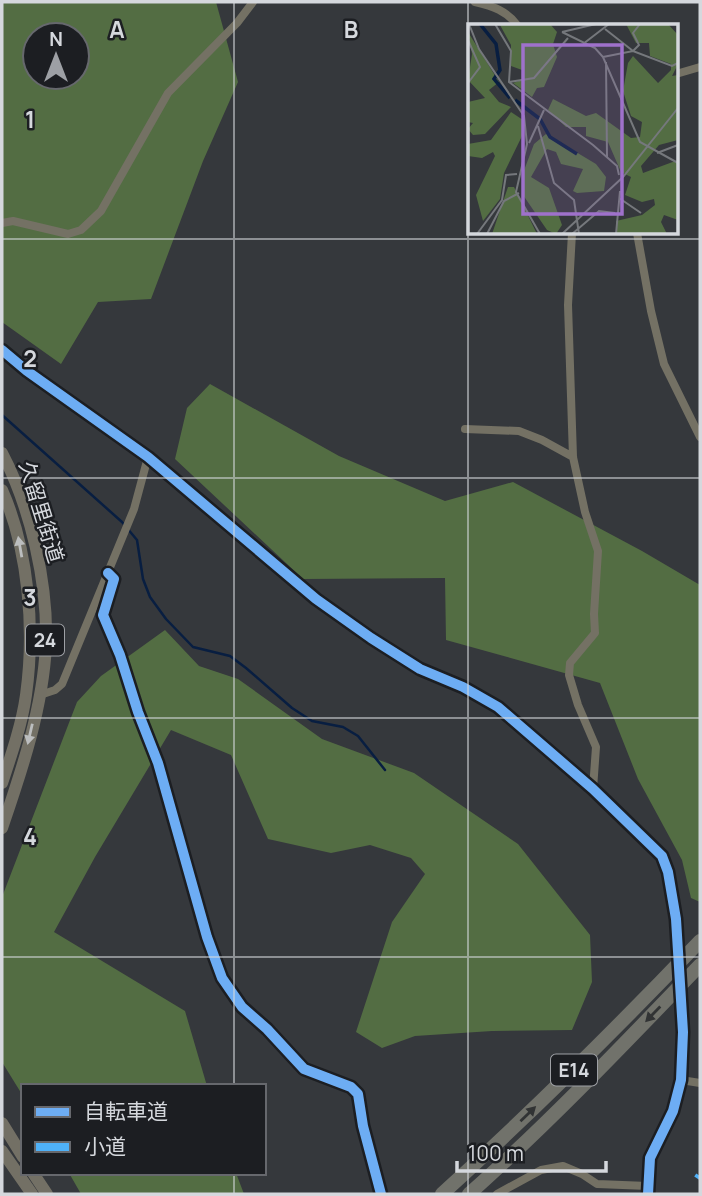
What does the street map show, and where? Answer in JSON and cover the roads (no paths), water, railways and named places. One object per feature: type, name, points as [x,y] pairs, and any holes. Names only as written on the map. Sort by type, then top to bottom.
[{"type":"highway","name":"E14","points":[[442,1194],[586,1059],[700,941]]},
{"type":"highway","name":"E14","points":[[469,1194],[608,1060],[700,965]]},
{"type":"main road","name":"久留里街道","points":[[2,453],[28,522],[40,573],[46,645],[40,695],[26,754],[2,828]]},
{"type":"main road","name":"久留里街道","points":[[2,491],[18,537],[23,564],[29,612],[29,647],[26,696],[2,783]]},
{"type":"main road","points":[[2,1122],[21,1154]]},
{"type":"main road","points":[[2,1151],[32,1194]]},
{"type":"main road","points":[[34,1175],[47,1194]]},
{"type":"street","points":[[2,223],[13,221],[68,234],[81,230],[101,211],[168,93],[237,23],[253,2]]},
{"type":"street","points":[[475,2],[511,16],[517,24]]},
{"type":"street","points":[[678,73],[700,67]]},
{"type":"street","points":[[572,234],[568,305],[573,457],[585,512],[598,551],[595,633],[570,663],[569,675],[578,705],[596,747],[593,789]]},
{"type":"street","points":[[636,234],[664,364],[700,437]]},
{"type":"street","points":[[2,350],[27,371],[148,457],[316,599],[371,639],[420,669],[463,687],[498,707],[593,789],[662,856],[668,872],[676,919]]},
{"type":"street","points":[[465,429],[519,431],[573,457]]},
{"type":"street","points":[[40,695],[55,690],[62,684],[134,509],[148,457]]},
{"type":"street","points":[[108,573],[114,579],[103,615],[158,763],[207,937],[222,978],[242,1007],[267,1029],[304,1069],[351,1087],[359,1094],[363,1126],[381,1194]]},
{"type":"street","points":[[497,1194],[541,1170],[563,1166],[597,1184],[648,1190],[650,1158],[673,1111],[681,1080],[683,1032]]},
{"type":"street","points":[[681,1080],[700,1083]]},
{"type":"street","points":[[597,1184],[597,1194]]},
{"type":"waterway","points":[[2,415],[122,522],[137,540],[143,579],[150,597],[166,619],[193,647],[230,656],[292,708],[312,721],[343,727],[358,736],[385,770]]},
{"type":"tunnel","points":[[676,919],[683,1032]]}]
